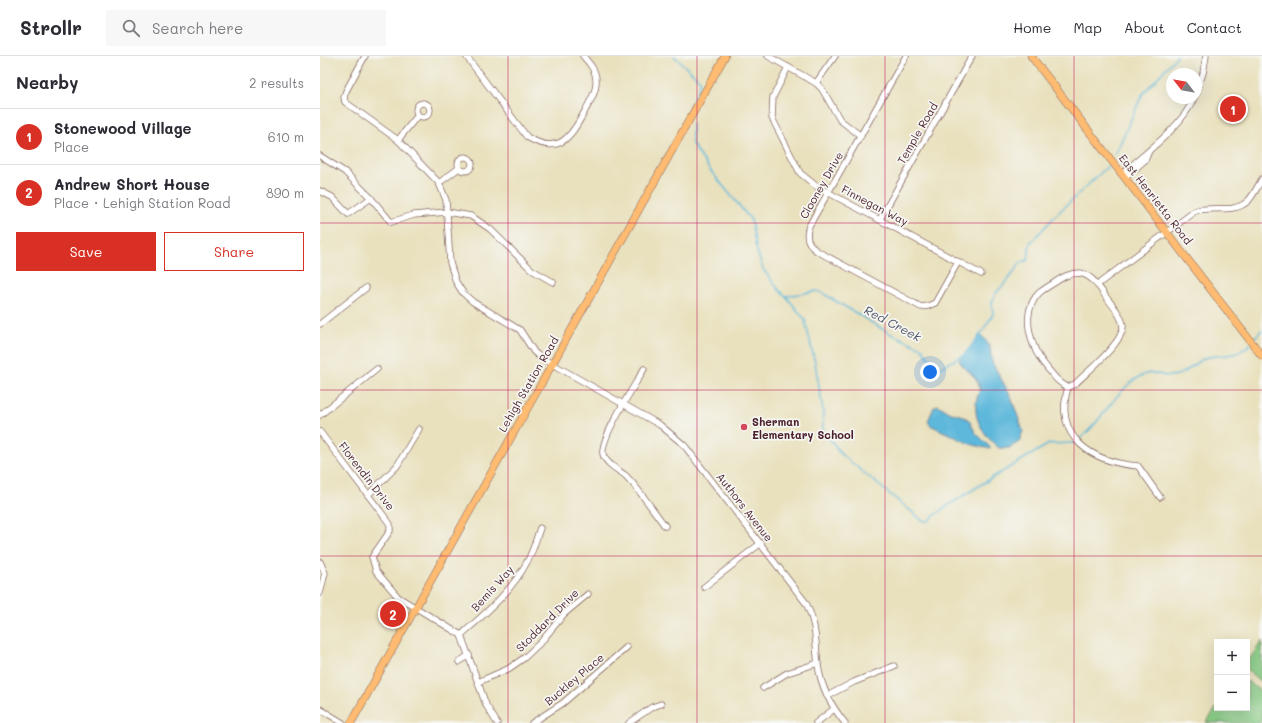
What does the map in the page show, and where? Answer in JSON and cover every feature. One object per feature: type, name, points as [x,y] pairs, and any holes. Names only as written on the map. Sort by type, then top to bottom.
[{"type":"main road","name":"Lehigh Station Road","points":[[351,723],[725,56]]},
{"type":"main road","name":"East Henrietta Road","points":[[1031,56],[1262,356]]},
{"type":"street","points":[[365,56],[346,91],[344,99],[349,106],[398,140],[439,183],[459,168]]},
{"type":"street","points":[[467,57],[527,137],[539,144],[551,145],[562,141],[572,133],[595,93],[596,79],[593,68],[583,56]]},
{"type":"street","points":[[768,56],[816,83],[822,89],[840,120],[860,136]]},
{"type":"street","points":[[816,83],[835,56]]},
{"type":"street","name":"Clooney Drive","points":[[906,56],[828,192],[808,229],[807,236],[811,246],[817,251],[915,306],[925,307],[935,303],[958,262]]},
{"type":"street","name":"Temple Road","points":[[880,219],[972,56]]},
{"type":"street","points":[[1202,76],[1206,56]]},
{"type":"street","name":"Finnegan Way","points":[[788,68],[773,97],[771,107],[772,118],[800,173],[806,179],[828,192],[980,274]]},
{"type":"street","points":[[1124,176],[1142,155],[1149,151],[1184,114],[1190,104]]},
{"type":"street","points":[[398,140],[418,115]]},
{"type":"street","points":[[320,156],[345,172],[371,198],[391,222],[396,222],[414,215],[447,212],[464,213],[478,219],[526,265],[553,282]]},
{"type":"street","points":[[1097,285],[1196,211],[1207,208],[1232,209],[1242,205],[1252,196],[1262,179]]},
{"type":"street","name":"Authors Avenue","points":[[439,183],[446,200],[450,263],[453,277],[459,288],[473,302],[520,330],[536,355],[660,425],[678,439],[799,591],[812,614],[816,629],[818,663],[827,696],[834,709],[845,723]]},
{"type":"street","points":[[320,191],[332,197],[348,214],[371,198]]},
{"type":"street","points":[[1069,274],[1085,274],[1097,285],[1119,315],[1123,326],[1122,332],[1112,347],[1075,384],[1068,387],[1056,379],[1035,351],[1030,330],[1030,310],[1039,293],[1069,274]]},
{"type":"street","points":[[320,324],[366,288]]},
{"type":"street","points":[[320,415],[377,369]]},
{"type":"street","points":[[644,369],[606,439],[603,455],[608,462],[628,479],[665,526]]},
{"type":"street","points":[[1068,387],[1064,412],[1068,428],[1078,441],[1098,456],[1109,461],[1138,466],[1160,498]]},
{"type":"street","points":[[368,495],[397,466],[419,429]]},
{"type":"street","name":"Florendin Drive","points":[[320,432],[388,520],[390,527],[387,536],[374,554],[373,565],[398,597],[415,607]]},
{"type":"street","name":"Bemis Way","points":[[461,635],[485,614],[511,585],[527,562],[540,528]]},
{"type":"street","points":[[704,587],[761,543]]},
{"type":"street","points":[[320,562],[325,573],[320,593]]},
{"type":"street","name":"Stoddard Drive","points":[[478,682],[508,669],[524,658],[541,642],[564,614],[588,594]]},
{"type":"street","points":[[415,607],[461,635],[486,705],[497,723]]},
{"type":"street","name":"Buckley Place","points":[[532,723],[563,703],[627,647]]},
{"type":"street","points":[[459,662],[469,655]]},
{"type":"street","points":[[763,688],[787,673],[818,663]]},
{"type":"street","points":[[827,696],[854,682],[894,666]]},
{"type":"street","points":[[629,723],[652,707],[662,704]]},
{"type":"street","points":[[320,709],[343,723]]},
{"type":"street","points":[[816,723],[834,709]]},
{"type":"green space","points":[[1262,641],[1262,683],[1250,673],[1250,659]]},
{"type":"green space","points":[[1250,683],[1262,692],[1262,721],[1260,723],[1206,723],[1214,711],[1250,711]]},
{"type":"water","points":[[980,335],[990,347],[992,362],[1011,397],[1023,431],[1019,442],[1009,448],[999,448],[982,429],[976,411],[979,386],[973,375],[961,364],[959,360]]},
{"type":"water","points":[[938,405],[951,413],[961,415],[969,420],[975,432],[990,447],[990,449],[970,444],[930,425],[928,421],[934,407]]},
{"type":"waterway","name":"Red Creek","points":[[674,56],[700,80],[698,89],[690,105],[689,114]]},
{"type":"waterway","name":"Red Creek","points":[[1115,155],[1142,95],[1177,56]]},
{"type":"waterway","name":"Red Creek","points":[[692,124],[692,144],[710,170],[751,220],[756,248],[763,269],[778,289],[786,296],[817,291],[824,294],[889,333],[922,348],[934,365],[940,368],[965,354],[983,331],[993,314],[992,303],[995,294],[1010,278],[1020,263],[1028,260],[1030,243],[1057,214],[1108,166]]},
{"type":"waterway","points":[[786,296],[805,320],[815,363],[823,410],[823,430],[842,455],[923,521],[928,521],[944,508],[1049,444],[1076,442]]},
{"type":"waterway","points":[[1252,340],[1262,330]]},
{"type":"waterway","points":[[1079,439],[1096,423],[1120,393],[1139,377],[1150,373],[1168,376],[1177,375],[1186,371],[1197,362],[1205,358],[1234,354],[1250,344]]},
{"type":"place","name":"Stonewood Village","points":[[1233,109]]},
{"type":"place","name":"Sherman Elementary School","points":[[744,427]]},
{"type":"place","name":"Andrew Short House","points":[[393,614]]}]
